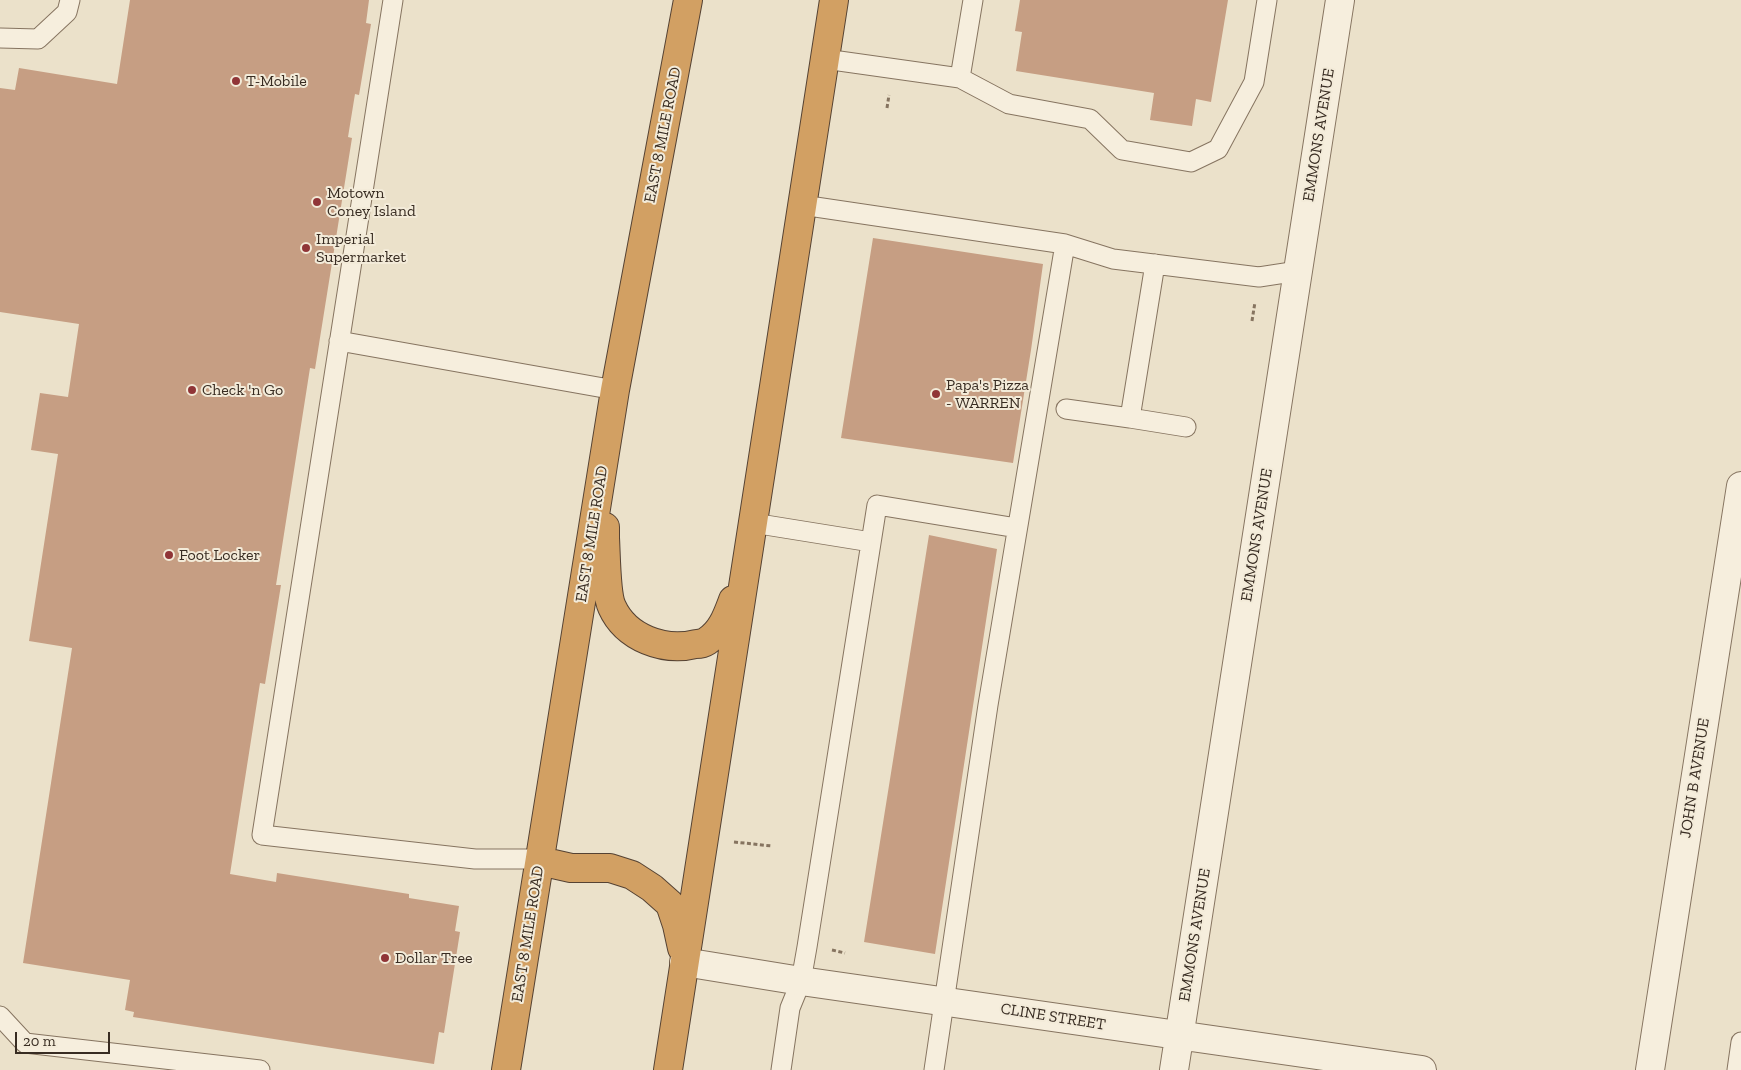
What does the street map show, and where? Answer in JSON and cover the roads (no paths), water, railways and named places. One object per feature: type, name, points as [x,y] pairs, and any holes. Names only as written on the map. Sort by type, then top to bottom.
[{"type":"highway","name":"EAST 8 MILE ROAD","points":[[506,1070],[614,399],[688,0]]},
{"type":"highway","points":[[668,1070],[834,0]]},
{"type":"highway","points":[[614,399],[605,538],[607,568],[611,605],[619,619],[633,633],[659,645],[683,648],[706,642],[722,628],[739,584],[753,524]]},
{"type":"highway","points":[[540,861],[572,868],[610,868],[632,875],[652,888],[670,904],[677,925],[684,962]]},
{"type":"street","name":"EMMONS AVENUE","points":[[1174,1070],[1340,0]]},
{"type":"street","name":"JOHN B AVENUE","points":[[1650,1070],[1732,604],[1741,486]]},
{"type":"street","name":"CLINE STREET","points":[[684,962],[801,981],[1422,1070]]},
{"type":"lane","points":[[0,38],[38,39],[67,12],[70,0]]},
{"type":"lane","points":[[393,0],[262,835],[475,859],[527,859],[540,861]]},
{"type":"lane","points":[[960,78],[973,0]]},
{"type":"lane","points":[[824,60],[960,78],[1009,104],[1090,119],[1122,150],[1191,162],[1218,149],[1254,82],[1267,0]]},
{"type":"lane","points":[[802,205],[1065,244],[1113,259],[1259,277],[1298,271]]},
{"type":"lane","points":[[934,1070],[988,705],[1065,244]]},
{"type":"lane","points":[[1130,418],[1155,264]]},
{"type":"lane","points":[[339,341],[614,399]]},
{"type":"lane","points":[[1066,409],[1186,427]]},
{"type":"lane","points":[[783,1070],[790,1008],[801,981],[877,505],[1017,528]]},
{"type":"lane","points":[[753,524],[871,542]]},
{"type":"lane","points":[[0,1016],[25,1043],[260,1070]]},
{"type":"lane","points":[[1737,1070],[1741,1042]]},
{"type":"place","name":"T-Mobile","points":[[236,81]]},
{"type":"place","name":"Motown Coney Island","points":[[317,202]]},
{"type":"place","name":"Imperial Supermarket","points":[[306,248]]},
{"type":"place","name":"Check 'n Go","points":[[192,390]]},
{"type":"place","name":"Papa's Pizza - WARREN","points":[[936,394]]},
{"type":"place","name":"Foot Locker","points":[[169,555]]},
{"type":"place","name":"Dollar Tree","points":[[385,958]]}]
